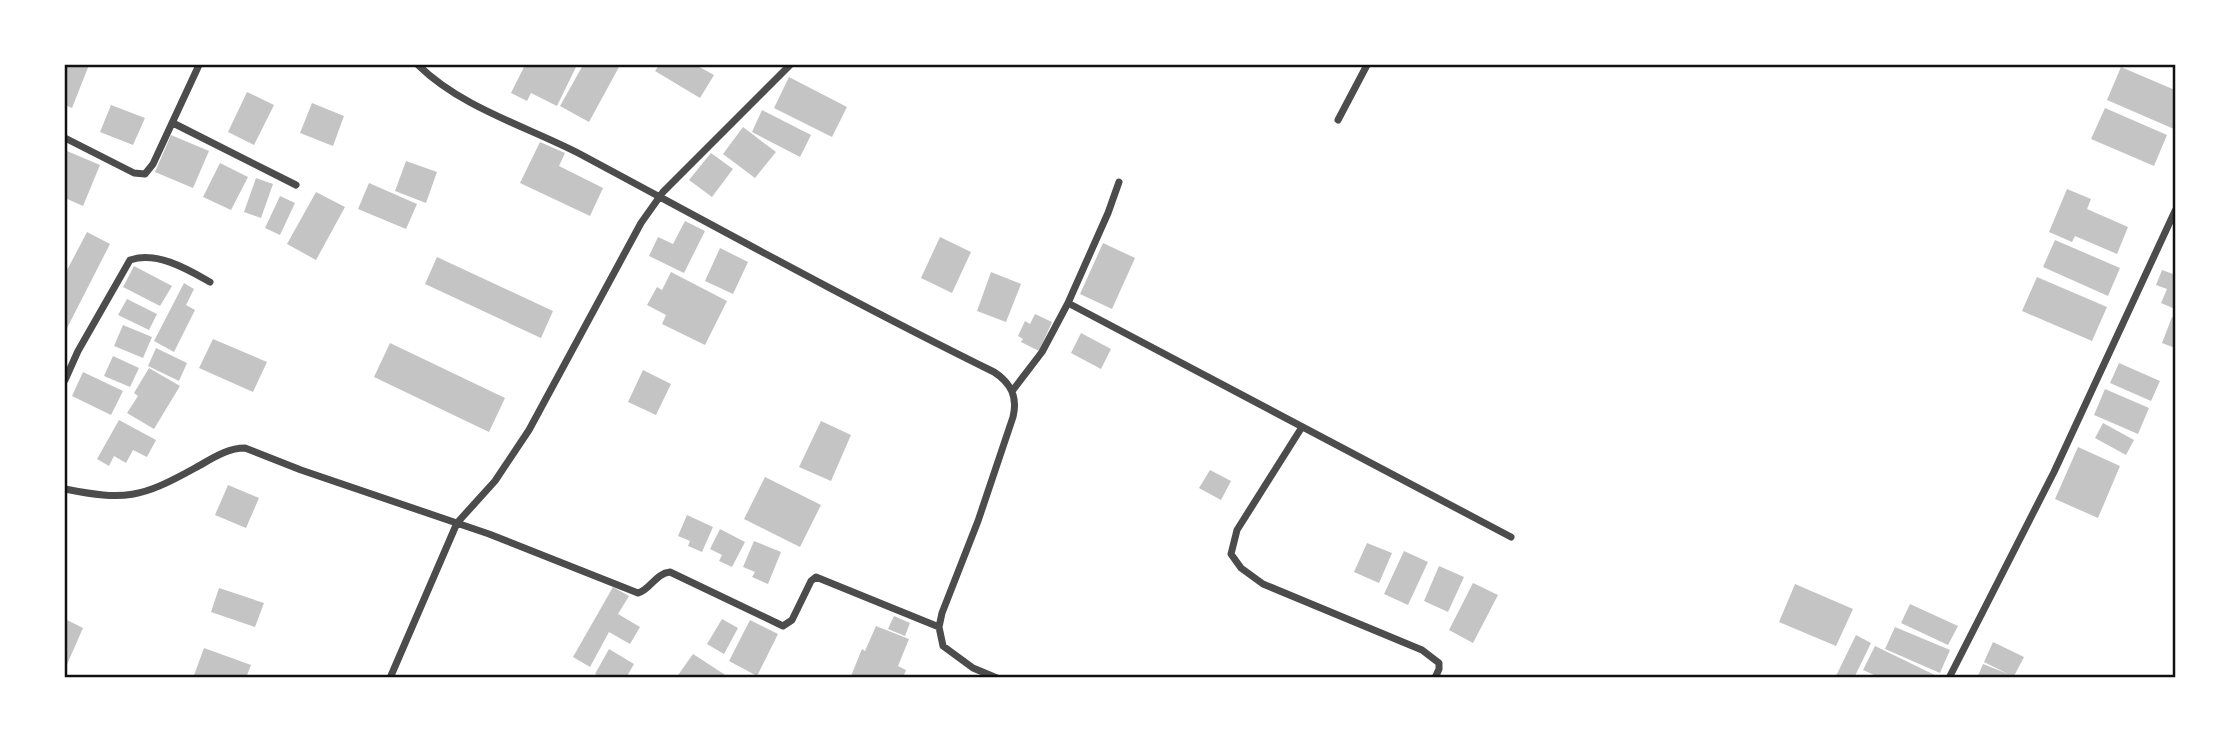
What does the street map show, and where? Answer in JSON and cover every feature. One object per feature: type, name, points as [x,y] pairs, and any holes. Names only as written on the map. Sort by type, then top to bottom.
[{"type":"street","points":[[65,138],[134,173],[145,174],[153,164],[199,65]]},
{"type":"street","points":[[418,65],[450,91],[553,141],[831,290],[994,372],[1013,390],[1013,417],[939,627],[943,646],[973,668],[997,678]]},
{"type":"street","points":[[390,678],[461,524],[495,481],[529,430],[640,223],[658,196],[790,65]]},
{"type":"street","points":[[1338,120],[1367,65]]},
{"type":"street","points":[[173,123],[296,185]]},
{"type":"street","points":[[1013,390],[1042,352],[1068,303],[1119,182]]},
{"type":"street","points":[[1949,678],[2054,472],[2175,211]]},
{"type":"street","points":[[65,380],[78,351],[130,260],[141,256],[180,265],[210,282]]},
{"type":"street","points":[[1068,303],[1511,537]]},
{"type":"street","points":[[1302,427],[1237,530],[1231,554],[1241,568],[1263,584],[1422,650],[1438,663],[1435,678]]},
{"type":"street","points":[[65,489],[98,496],[137,494],[175,479],[222,453],[245,448],[301,470],[489,534],[638,593],[645,590],[662,573],[670,572],[783,626],[792,620],[811,581],[816,577],[939,627]]},
{"type":"building","points":[[65,65],[89,65],[72,108],[65,105]]},
{"type":"building","points":[[525,65],[577,65],[557,106],[531,93],[527,101],[511,93]]},
{"type":"building","points":[[583,65],[619,67],[589,122],[560,106]]},
{"type":"building","points":[[659,65],[696,65],[714,75],[700,98],[655,71]]},
{"type":"building","points":[[2121,67],[2175,90],[2174,129],[2107,100]]},
{"type":"building","points":[[789,77],[847,107],[832,137],[774,108]]},
{"type":"building","points":[[247,92],[274,105],[254,145],[228,132]]},
{"type":"building","points":[[312,103],[344,116],[333,146],[300,133]]},
{"type":"building","points":[[111,105],[145,118],[133,145],[100,132]]},
{"type":"building","points":[[2105,108],[2167,135],[2154,166],[2091,139]]},
{"type":"building","points":[[762,110],[811,135],[800,157],[752,132]]},
{"type":"building","points":[[743,127],[776,152],[755,178],[723,154]]},
{"type":"building","points":[[171,135],[209,151],[193,188],[155,172]]},
{"type":"building","points":[[540,142],[565,153],[559,166],[603,188],[590,216],[520,183]]},
{"type":"building","points":[[67,151],[100,165],[83,206],[65,198]]},
{"type":"building","points":[[711,153],[733,169],[712,197],[689,180]]},
{"type":"building","points":[[406,161],[437,172],[426,203],[395,191]]},
{"type":"building","points":[[220,163],[248,177],[231,210],[203,197]]},
{"type":"building","points":[[256,178],[273,184],[261,218],[244,212]]},
{"type":"building","points":[[369,183],[417,204],[406,229],[358,209]]},
{"type":"building","points":[[2067,189],[2091,199],[2087,209],[2128,227],[2117,254],[2075,236],[2072,242],[2049,232]]},
{"type":"building","points":[[316,192],[345,207],[316,260],[287,244]]},
{"type":"building","points":[[280,196],[295,203],[280,235],[265,228]]},
{"type":"building","points":[[685,221],[705,231],[684,273],[649,256],[658,237],[673,244]]},
{"type":"building","points":[[87,232],[110,244],[65,332],[65,274]]},
{"type":"building","points":[[940,237],[971,252],[952,293],[921,278]]},
{"type":"building","points":[[2055,240],[2120,268],[2108,296],[2043,267]]},
{"type":"building","points":[[1103,243],[1135,258],[1112,309],[1080,294]]},
{"type":"building","points":[[720,248],[748,262],[733,294],[705,281]]},
{"type":"building","points":[[437,257],[553,311],[541,338],[425,284]]},
{"type":"building","points":[[134,266],[172,286],[160,306],[123,287]]},
{"type":"building","points":[[2175,267],[2175,309],[2161,303],[2167,289],[2156,285],[2162,270],[2173,274]]},
{"type":"building","points":[[671,272],[727,301],[705,345],[662,324],[666,315],[647,305],[657,287],[662,290]]},
{"type":"building","points":[[991,272],[1021,284],[1006,322],[977,311]]},
{"type":"building","points":[[2037,277],[2107,307],[2092,341],[2022,311]]},
{"type":"building","points":[[184,283],[194,289],[186,305],[195,310],[174,352],[154,341]]},
{"type":"building","points":[[127,299],[157,314],[149,330],[118,315]]},
{"type":"building","points":[[1035,314],[1052,322],[1039,351],[1021,342],[1023,339],[1018,336],[1025,321],[1030,324]]},
{"type":"building","points":[[2172,317],[2175,318],[2175,348],[2162,343]]},
{"type":"building","points":[[123,325],[152,337],[143,358],[114,346]]},
{"type":"building","points":[[1081,333],[1111,349],[1101,369],[1071,353]]},
{"type":"building","points":[[213,339],[267,362],[253,392],[199,368]]},
{"type":"building","points":[[390,343],[505,398],[489,432],[374,377]]},
{"type":"building","points":[[156,348],[187,363],[179,381],[148,366]]},
{"type":"building","points":[[113,356],[139,368],[130,387],[104,376]]},
{"type":"building","points":[[2119,363],[2160,381],[2151,401],[2110,383]]},
{"type":"building","points":[[149,368],[180,386],[154,429],[127,413],[138,396],[134,393]]},
{"type":"building","points":[[643,370],[671,384],[656,415],[628,402]]},
{"type":"building","points":[[83,372],[123,391],[111,415],[72,396]]},
{"type":"building","points":[[2105,389],[2149,408],[2138,434],[2094,415]]},
{"type":"building","points":[[119,420],[156,440],[147,457],[133,450],[126,463],[114,456],[109,466],[97,459]]},
{"type":"building","points":[[821,421],[851,435],[831,481],[799,467]]},
{"type":"building","points":[[2103,423],[2134,440],[2126,455],[2095,438]]},
{"type":"building","points":[[2078,447],[2120,466],[2098,518],[2055,499]]},
{"type":"building","points":[[1210,470],[1231,481],[1221,500],[1199,488]]},
{"type":"building","points":[[765,477],[821,505],[800,547],[744,519]]},
{"type":"building","points":[[228,485],[259,498],[246,528],[215,515]]},
{"type":"building","points":[[687,515],[713,527],[702,552],[688,546],[690,541],[678,536]]},
{"type":"building","points":[[720,529],[745,542],[732,567],[719,561],[722,555],[710,549]]},
{"type":"building","points":[[754,541],[781,552],[768,584],[752,577],[755,572],[743,567]]},
{"type":"building","points":[[1367,543],[1392,553],[1379,583],[1354,572]]},
{"type":"building","points":[[1404,551],[1428,562],[1408,605],[1384,594]]},
{"type":"building","points":[[1439,566],[1464,577],[1448,612],[1424,601]]},
{"type":"building","points":[[1473,583],[1498,595],[1473,643],[1449,630]]},
{"type":"building","points":[[1795,584],[1853,609],[1836,646],[1779,622]]},
{"type":"building","points":[[613,587],[629,596],[618,614],[640,627],[630,644],[609,632],[590,667],[573,657]]},
{"type":"building","points":[[219,588],[264,603],[255,627],[211,612]]},
{"type":"building","points":[[1910,604],[1958,626],[1948,645],[1901,623]]},
{"type":"building","points":[[894,616],[910,623],[905,636],[888,629]]},
{"type":"building","points":[[65,619],[83,628],[65,669]]},
{"type":"building","points":[[722,619],[738,628],[724,654],[707,644]]},
{"type":"building","points":[[750,620],[778,634],[757,676],[729,661]]},
{"type":"building","points":[[876,626],[909,639],[898,666],[906,670],[903,678],[851,676],[862,649],[865,651]]},
{"type":"building","points":[[1895,627],[1950,650],[1940,673],[1885,649]]},
{"type":"building","points":[[1856,635],[1871,643],[1854,678],[1835,678]]},
{"type":"building","points":[[1993,642],[2024,657],[2013,678],[1977,678],[1983,664],[2008,674],[1984,662]]},
{"type":"building","points":[[1875,646],[1941,678],[1881,678],[1863,670]]},
{"type":"building","points":[[204,648],[251,665],[246,678],[193,678]]},
{"type":"building","points":[[609,649],[634,664],[626,678],[604,678],[595,674]]},
{"type":"building","points":[[693,654],[730,678],[676,678]]}]
